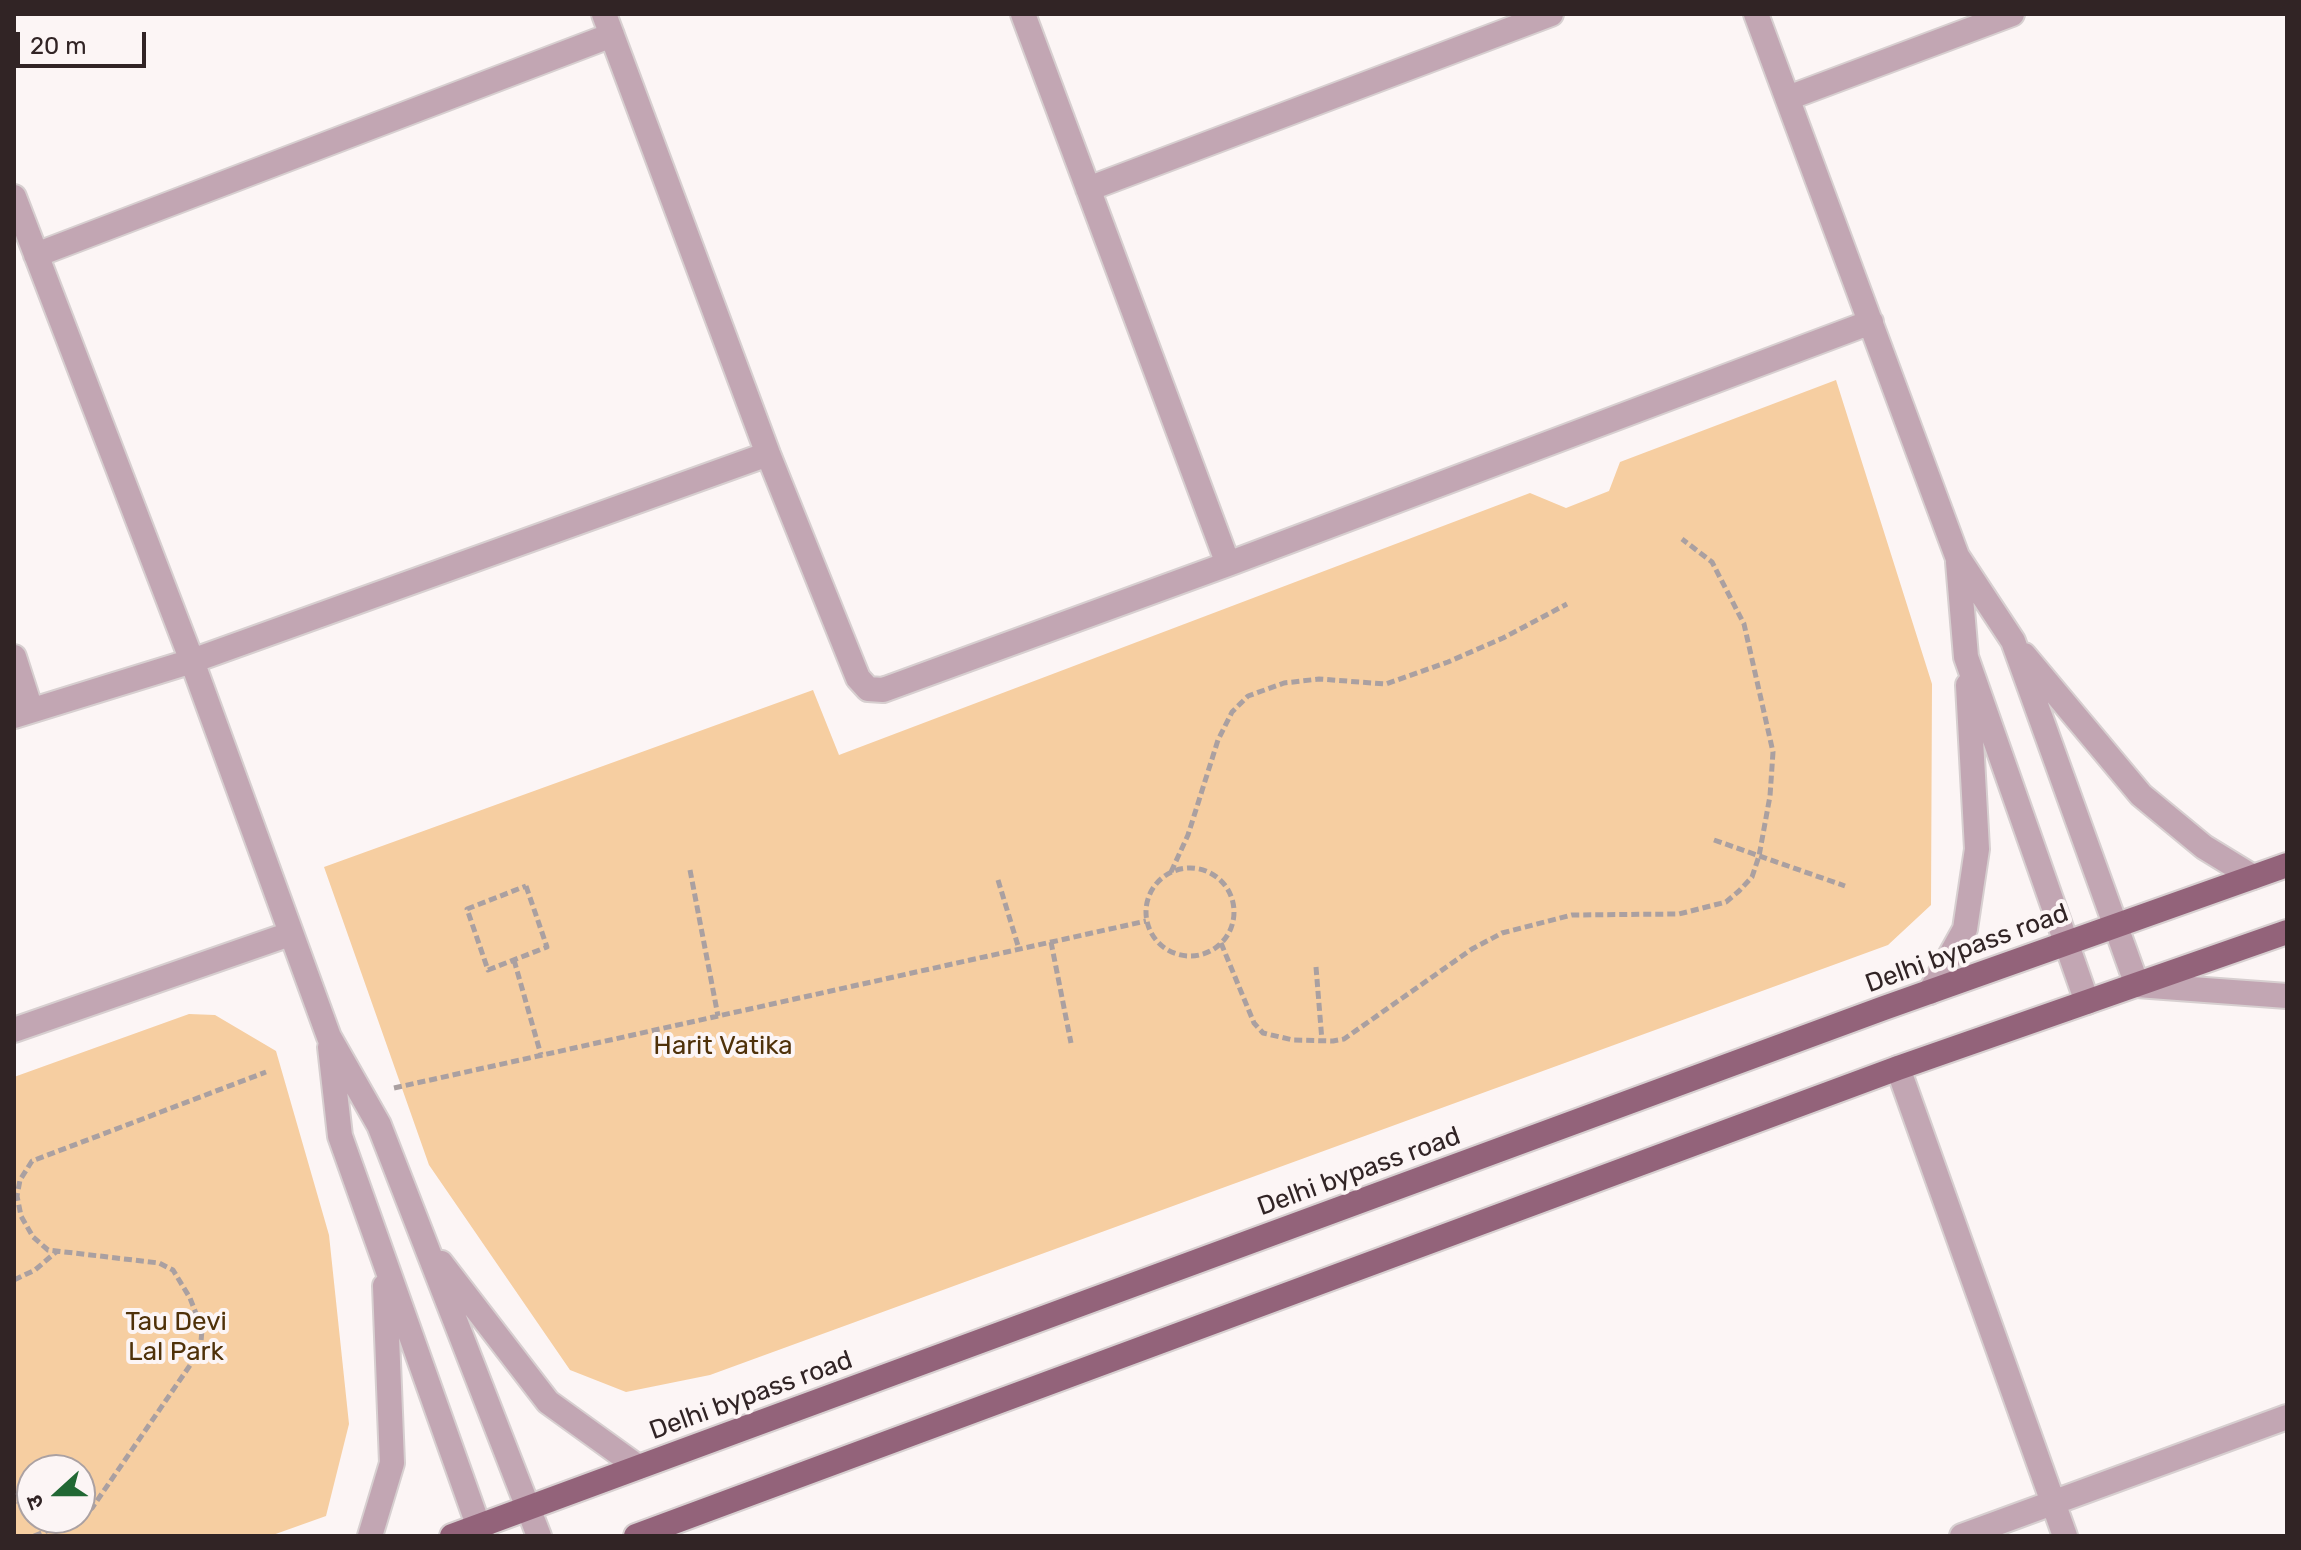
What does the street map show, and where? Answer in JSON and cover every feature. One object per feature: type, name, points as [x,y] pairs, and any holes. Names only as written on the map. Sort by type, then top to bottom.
[{"type":"main road","name":"Delhi bypass road","points":[[452,1536],[480,1531],[528,1508],[638,1467],[1930,992],[2287,865]]},
{"type":"main road","points":[[636,1536],[1898,1068],[2287,932]]},
{"type":"street","points":[[1023,14],[1228,564]]},
{"type":"street","points":[[1088,189],[1551,14]]},
{"type":"street","points":[[1756,14],[1957,556],[2013,641],[2141,795],[2204,847],[2253,877]]},
{"type":"street","points":[[1788,98],[2012,14]]},
{"type":"street","points":[[36,255],[608,25],[768,454],[858,678],[868,689],[883,690],[1871,322]]},
{"type":"street","points":[[14,197],[192,661],[329,1037],[379,1125],[539,1536]]},
{"type":"street","points":[[14,657],[22,713],[192,661],[768,454]]},
{"type":"street","points":[[1930,992],[1965,929],[1977,849],[1957,556]]},
{"type":"street","points":[[2013,641],[2137,985],[2287,996]]},
{"type":"street","points":[[1966,657],[2087,1002]]},
{"type":"street","points":[[14,1030],[290,934]]},
{"type":"street","points":[[329,1037],[340,1136],[480,1531]]},
{"type":"street","points":[[1898,1068],[2065,1536]]},
{"type":"street","points":[[425,1242],[548,1402],[638,1467]]},
{"type":"street","points":[[370,1536],[392,1463],[384,1259]]},
{"type":"street","points":[[1962,1536],[2287,1417]]},
{"type":"path","points":[[1221,943],[1254,1023],[1263,1033],[1293,1040],[1344,1039],[1488,939],[1520,927],[1572,915],[1679,914],[1726,902],[1739,891],[1752,877],[1759,856],[1770,796],[1773,752],[1744,624],[1712,562],[1682,539]]},
{"type":"path","points":[[1171,872],[1188,835],[1218,740],[1232,712],[1248,696],[1284,683],[1319,679],[1386,684],[1503,638],[1567,604]]},
{"type":"path","points":[[1714,840],[1845,886]]},
{"type":"path","points":[[1186,868],[1201,869],[1214,876],[1225,886],[1232,900],[1234,916],[1230,931],[1211,951],[1198,955],[1184,956],[1171,952],[1151,934],[1146,921],[1150,893],[1158,880],[1186,868]]},
{"type":"path","points":[[690,870],[718,1016]]},
{"type":"path","points":[[998,880],[1019,949]]},
{"type":"path","points":[[526,886],[547,947],[514,960],[488,970],[467,909],[526,886]]},
{"type":"path","points":[[362,1095],[1146,921]]},
{"type":"path","points":[[1051,942],[1071,1043]]},
{"type":"path","points":[[514,960],[541,1055]]},
{"type":"path","points":[[1316,967],[1322,1041]]},
{"type":"path","points":[[96,1502],[195,1358],[202,1329],[190,1298],[173,1270],[159,1263],[48,1250],[33,1237],[21,1216],[17,1196],[20,1180],[32,1161],[266,1072]]},
{"type":"path","points":[[14,1280],[35,1270],[57,1251]]},
{"type":"green space","name":"Harit Vatika","points":[[1836,380],[1932,684],[1931,905],[1888,945],[710,1375],[626,1392],[570,1370],[429,1165],[324,867],[813,690],[839,755],[1530,493],[1566,508],[1609,491],[1620,462]]},
{"type":"green space","name":"Tau Devi Lal Park","points":[[189,1014],[215,1015],[276,1051],[329,1235],[349,1424],[326,1516],[270,1536],[14,1536],[14,1077]]}]
